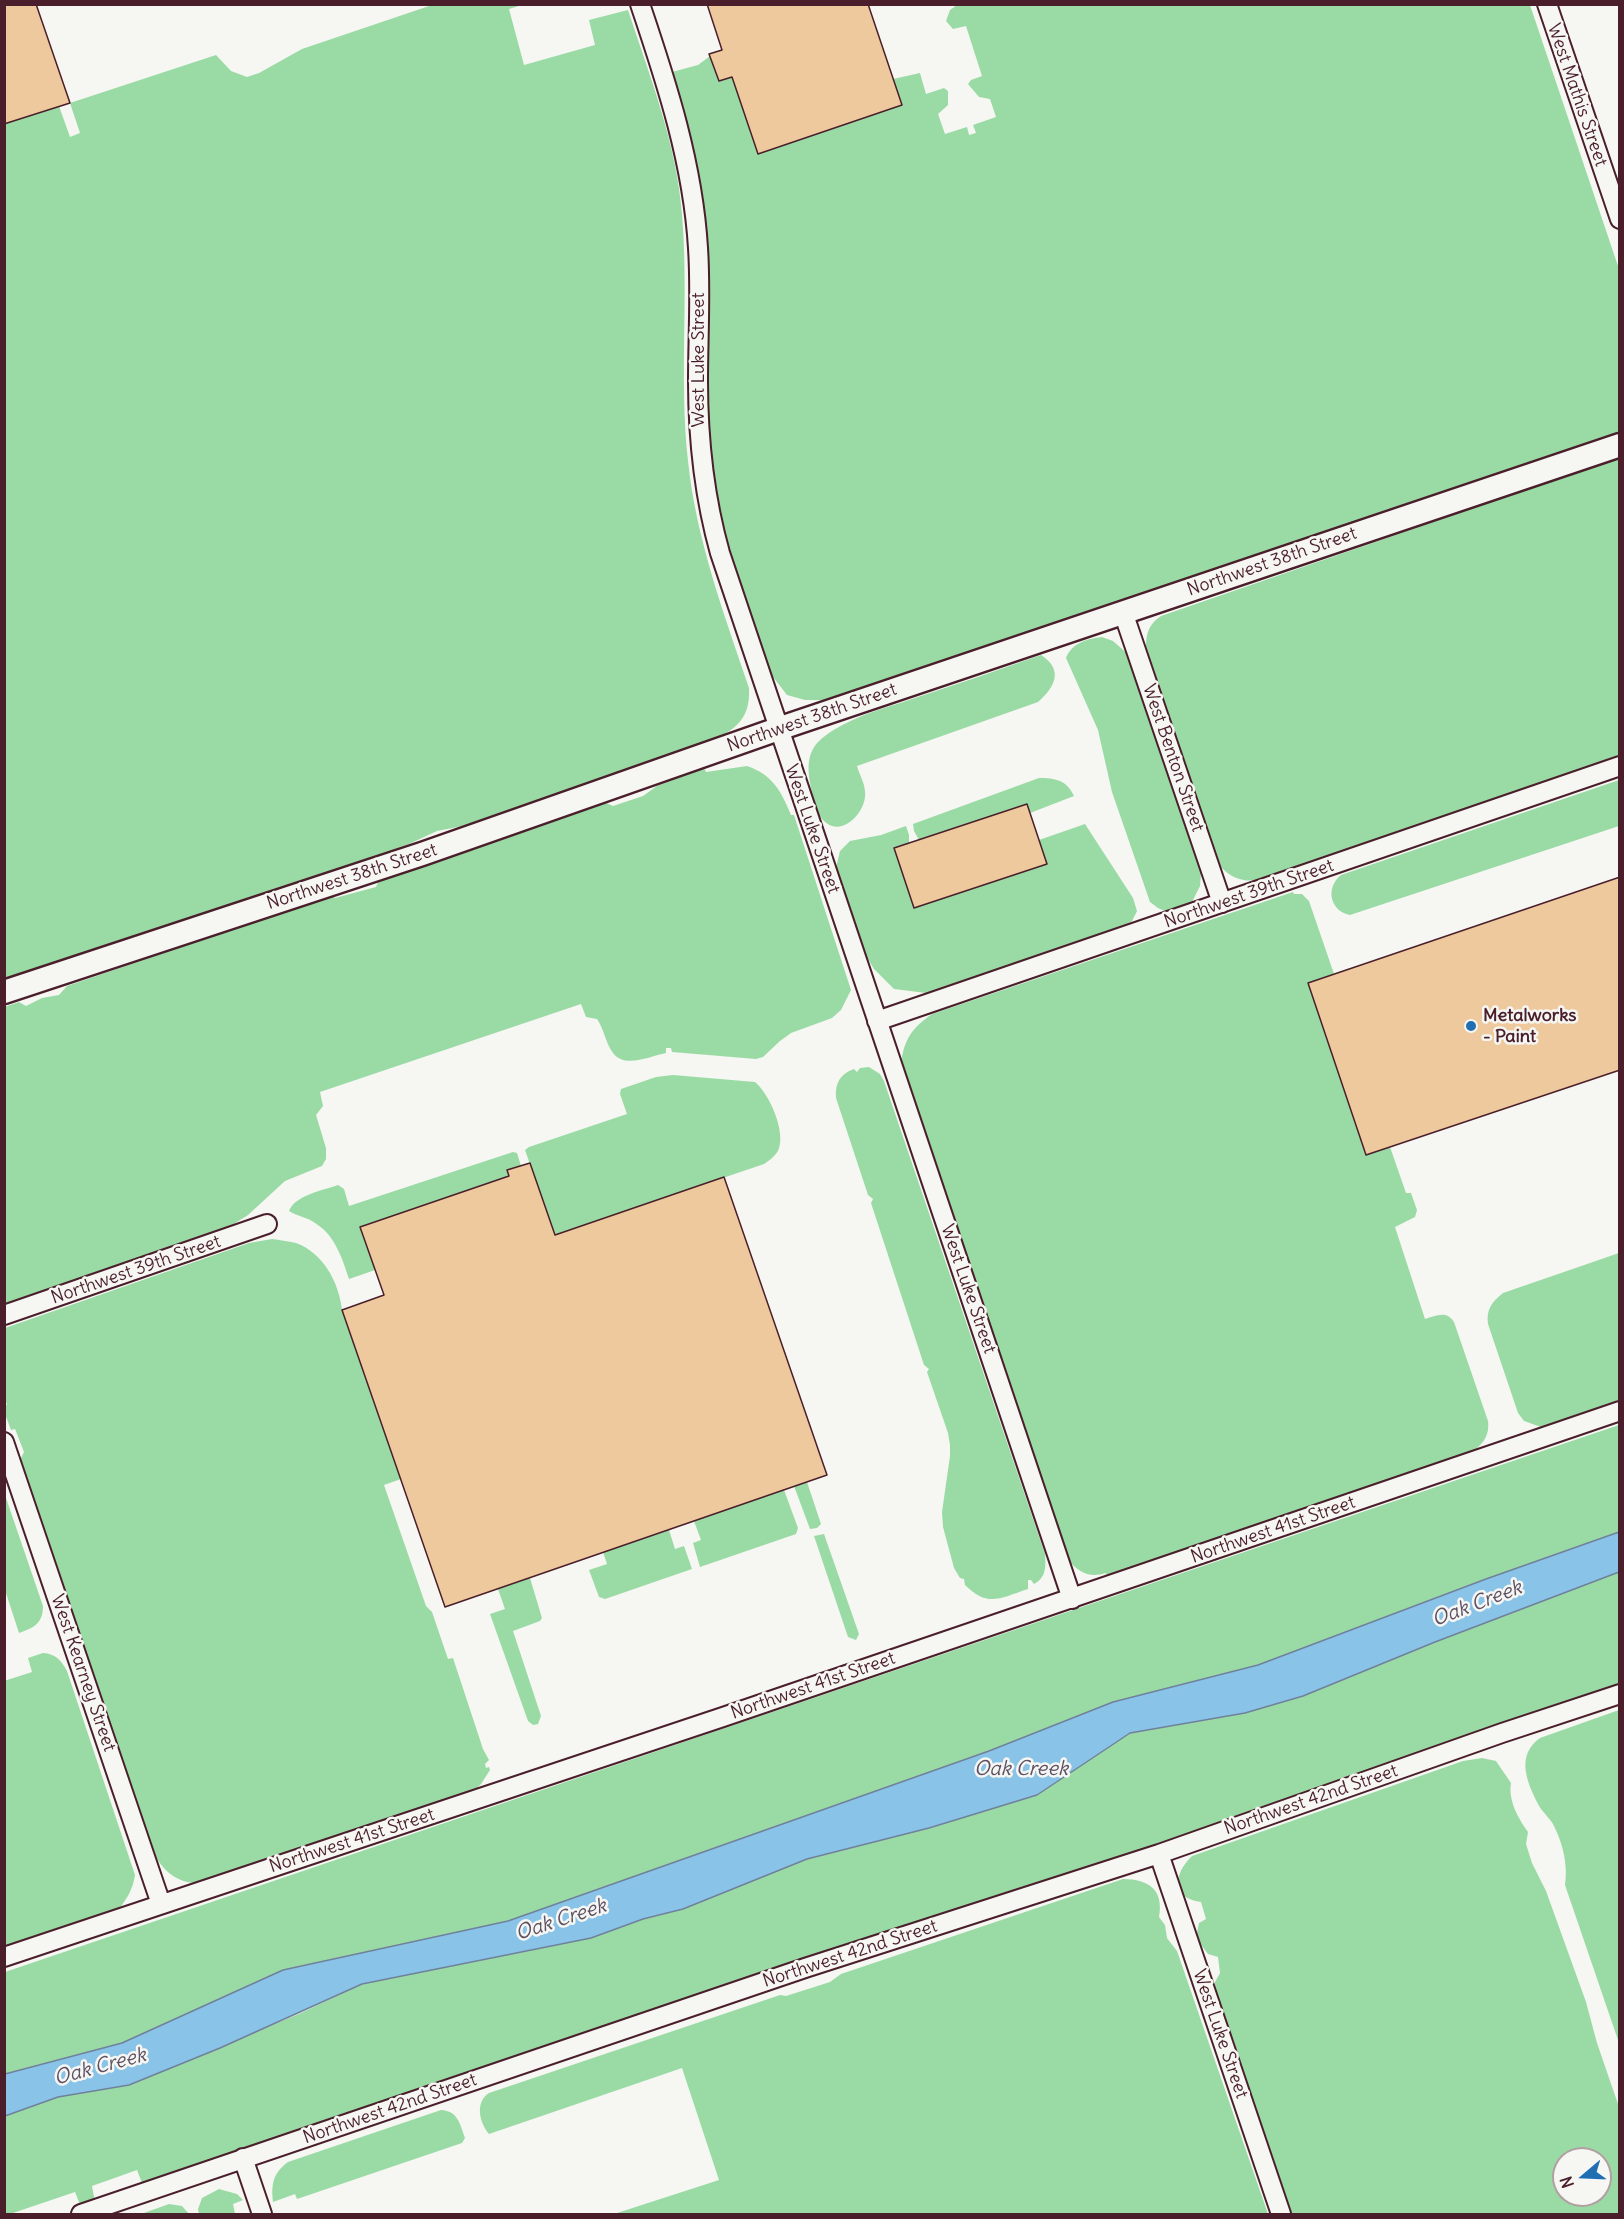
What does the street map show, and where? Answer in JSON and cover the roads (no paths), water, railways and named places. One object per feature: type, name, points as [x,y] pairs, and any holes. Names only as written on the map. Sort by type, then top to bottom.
[{"type":"street","name":"West Luke Street","points":[[640,4],[677,119],[695,216],[700,288],[699,429],[706,495],[728,582],[1072,1599]]},
{"type":"street","name":"West Mathis Street","points":[[1547,4],[1620,219]]},
{"type":"street","name":"Northwest 38th Street","points":[[4,992],[422,854],[778,729],[1620,445]]},
{"type":"street","name":"West Benton Street","points":[[1123,612],[1222,903]]},
{"type":"street","name":"Northwest 39th Street","points":[[878,1021],[1620,766]]},
{"type":"street","name":"Northwest 39th Street","points":[[4,1315],[267,1224]]},
{"type":"street","name":"Northwest 41st Street","points":[[4,1957],[1072,1599],[1620,1411]]},
{"type":"street","name":"West Kearney Street","points":[[4,1442],[161,1904]]},
{"type":"street","name":"Northwest 42nd Street","points":[[81,2214],[805,1968],[1159,1854],[1502,1733],[1620,1694]]},
{"type":"street","name":"West Luke Street","points":[[1159,1854],[1281,2214]]},
{"type":"street","points":[[243,2158],[262,2214]]},
{"type":"water","name":"Oak Creek","points":[[1619,1532],[1619,1572],[1435,1642],[1303,1696],[1245,1713],[1130,1733],[1037,1795],[929,1828],[807,1859],[683,1909],[643,1919],[591,1938],[362,1984],[220,2048],[129,2085],[58,2097],[5,2116],[5,2074],[122,2043],[283,1970],[508,1921],[989,1751],[1113,1702],[1258,1665],[1486,1579]]},
{"type":"place","name":"Metalworks - Paint","points":[[1471,1026]]}]
